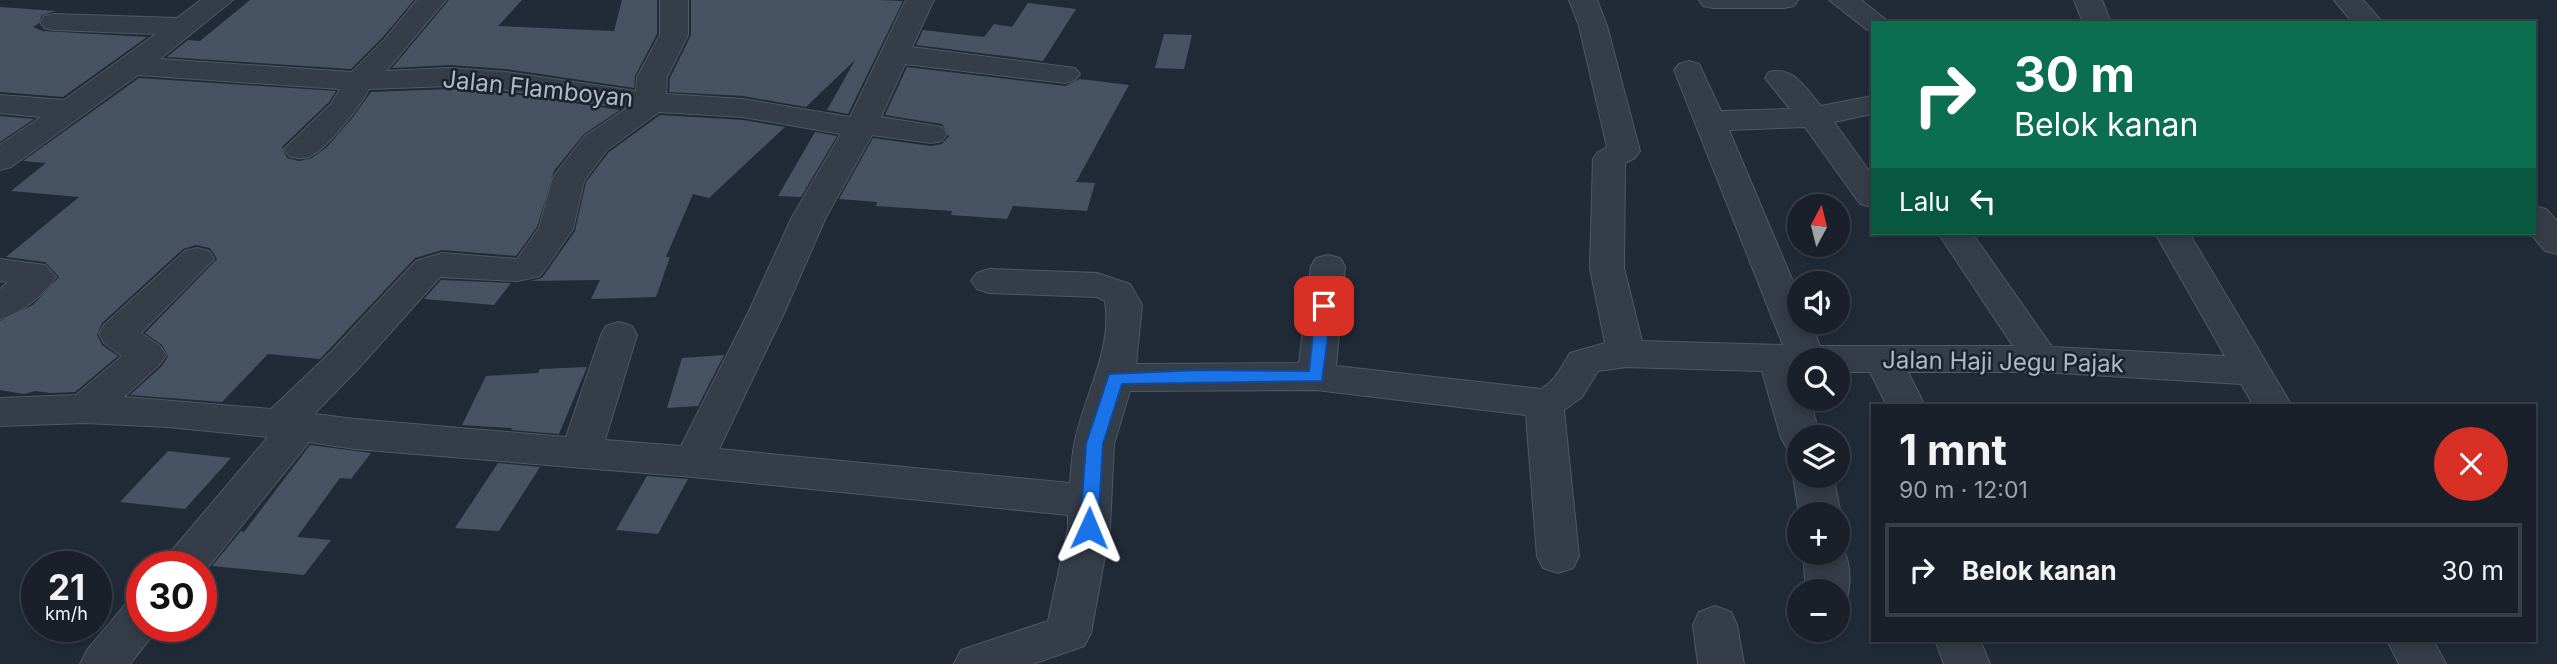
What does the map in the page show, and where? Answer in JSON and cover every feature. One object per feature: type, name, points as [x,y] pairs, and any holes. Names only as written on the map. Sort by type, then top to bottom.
[{"type":"street","points":[[0,160],[219,0]]},
{"type":"street","points":[[300,149],[342,109],[359,81],[395,45],[432,0]]},
{"type":"street","points":[[195,551],[289,426],[344,361],[429,269],[442,264],[517,270],[531,265],[556,229],[568,180],[596,142],[651,102],[652,77],[674,35],[674,0]]},
{"type":"street","points":[[693,462],[808,217],[860,126],[920,0]]},
{"type":"street","points":[[1583,0],[1624,150],[1609,159],[1607,268],[1626,354]]},
{"type":"street","points":[[1713,0],[1784,0]]},
{"type":"street","points":[[1843,0],[1873,21]]},
{"type":"street","points":[[2088,0],[2096,21]]},
{"type":"street","points":[[2348,0],[2367,21]]},
{"type":"street","points":[[54,22],[185,27]]},
{"type":"street","points":[[895,54],[1065,74]]},
{"type":"street","name":"Jalan Flamboyan","points":[[132,66],[359,81],[450,77],[584,90],[651,102],[743,108],[932,134]]},
{"type":"street","points":[[1689,70],[1710,121],[1788,348]]},
{"type":"street","points":[[1780,78],[1814,117],[1871,196]]},
{"type":"street","points":[[0,104],[71,110]]},
{"type":"street","points":[[1710,121],[1814,117],[1871,105]]},
{"type":"street","points":[[2536,218],[2557,243]]},
{"type":"street","points":[[1956,235],[2041,359]]},
{"type":"street","points":[[2173,235],[2272,404]]},
{"type":"street","points":[[85,409],[146,355],[117,334],[197,259]]},
{"type":"street","points":[[1316,377],[1328,266]]},
{"type":"street","points":[[0,270],[33,273],[37,277],[0,307]]},
{"type":"street","points":[[976,664],[1068,633],[1089,528],[1094,444],[1115,378],[1122,340],[1122,299],[1109,288],[1097,285],[989,281]]},
{"type":"street","points":[[582,452],[619,335]]},
{"type":"street","name":"Jalan Haji Jegu Pajak","points":[[1544,403],[1561,397],[1567,391],[1583,362],[1626,354],[1787,359]]},
{"type":"street","name":"Jalan Haji Jegu Pajak","points":[[1850,359],[2041,359],[2253,372]]},
{"type":"street","points":[[1882,359],[1905,404]]},
{"type":"street","points":[[1115,378],[1225,375],[1316,377],[1544,403],[1558,556]]},
{"type":"street","points":[[0,412],[85,409],[168,413],[355,434],[693,462],[1089,501]]},
{"type":"street","points":[[103,664],[126,636]]},
{"type":"street","points":[[1958,642],[1967,664]]},
{"type":"street","points":[[2410,642],[2423,664]]},
{"type":"building","points":[[250,0],[414,0],[351,69],[167,57],[188,40],[200,41]]},
{"type":"building","points":[[449,0],[522,0],[498,26],[614,31],[622,0],[657,0],[657,34],[635,76],[634,88],[506,69],[450,65],[392,68]]},
{"type":"building","points":[[691,0],[903,1],[848,114],[827,110],[855,60],[806,107],[743,96],[669,92],[670,78],[691,35]]},
{"type":"building","points":[[1028,3],[1076,9],[1043,61],[916,45],[923,30],[984,37],[994,24],[1012,27]]},
{"type":"building","points":[[0,7],[56,11],[42,15],[38,24],[33,27],[43,31],[147,37],[63,97],[0,92]]},
{"type":"building","points":[[1164,34],[1192,35],[1184,69],[1155,68]]},
{"type":"building","points":[[907,67],[1065,86],[1080,79],[1129,85],[1076,182],[1095,183],[1087,211],[1013,206],[1007,219],[951,215],[952,211],[876,206],[877,202],[839,199],[873,138],[931,146],[942,144],[949,136],[942,124],[885,115]]},
{"type":"building","points":[[139,78],[336,91],[329,102],[282,147],[287,158],[299,161],[312,158],[328,146],[371,92],[450,89],[506,93],[620,110],[584,134],[554,171],[537,227],[516,256],[442,250],[415,258],[320,359],[268,354],[222,402],[130,395],[162,366],[168,356],[162,345],[145,333],[217,259],[210,248],[196,245],[183,249],[102,323],[97,335],[102,345],[118,356],[75,392],[35,391],[24,394],[0,390],[0,321],[33,305],[59,277],[45,262],[6,257],[79,197],[11,191],[46,163],[23,161]]},
{"type":"building","points":[[660,115],[743,120],[785,127],[709,198],[693,194],[666,257],[670,257],[656,297],[591,299],[600,280],[530,281],[542,278],[575,231],[586,182],[609,152]]},
{"type":"building","points":[[0,116],[34,119],[0,142]]},
{"type":"building","points":[[815,132],[837,136],[801,197],[778,196]]},
{"type":"building","points":[[441,280],[511,283],[494,305],[424,299]]},
{"type":"building","points":[[724,355],[698,406],[667,408],[682,358]]},
{"type":"building","points":[[587,367],[559,434],[462,425],[486,376],[538,373],[540,369]]},
{"type":"building","points":[[310,445],[371,453],[351,479],[340,478],[297,537],[331,540],[304,575],[217,566],[217,560],[241,531],[244,532]]},
{"type":"building","points":[[168,451],[231,458],[185,509],[120,502]]},
{"type":"building","points":[[498,463],[540,467],[499,531],[455,528]]},
{"type":"building","points":[[647,476],[688,479],[658,534],[616,530]]},
{"type":"route","points":[[1089,528],[1094,444],[1115,378],[1237,375],[1316,377],[1324,306]]}]
